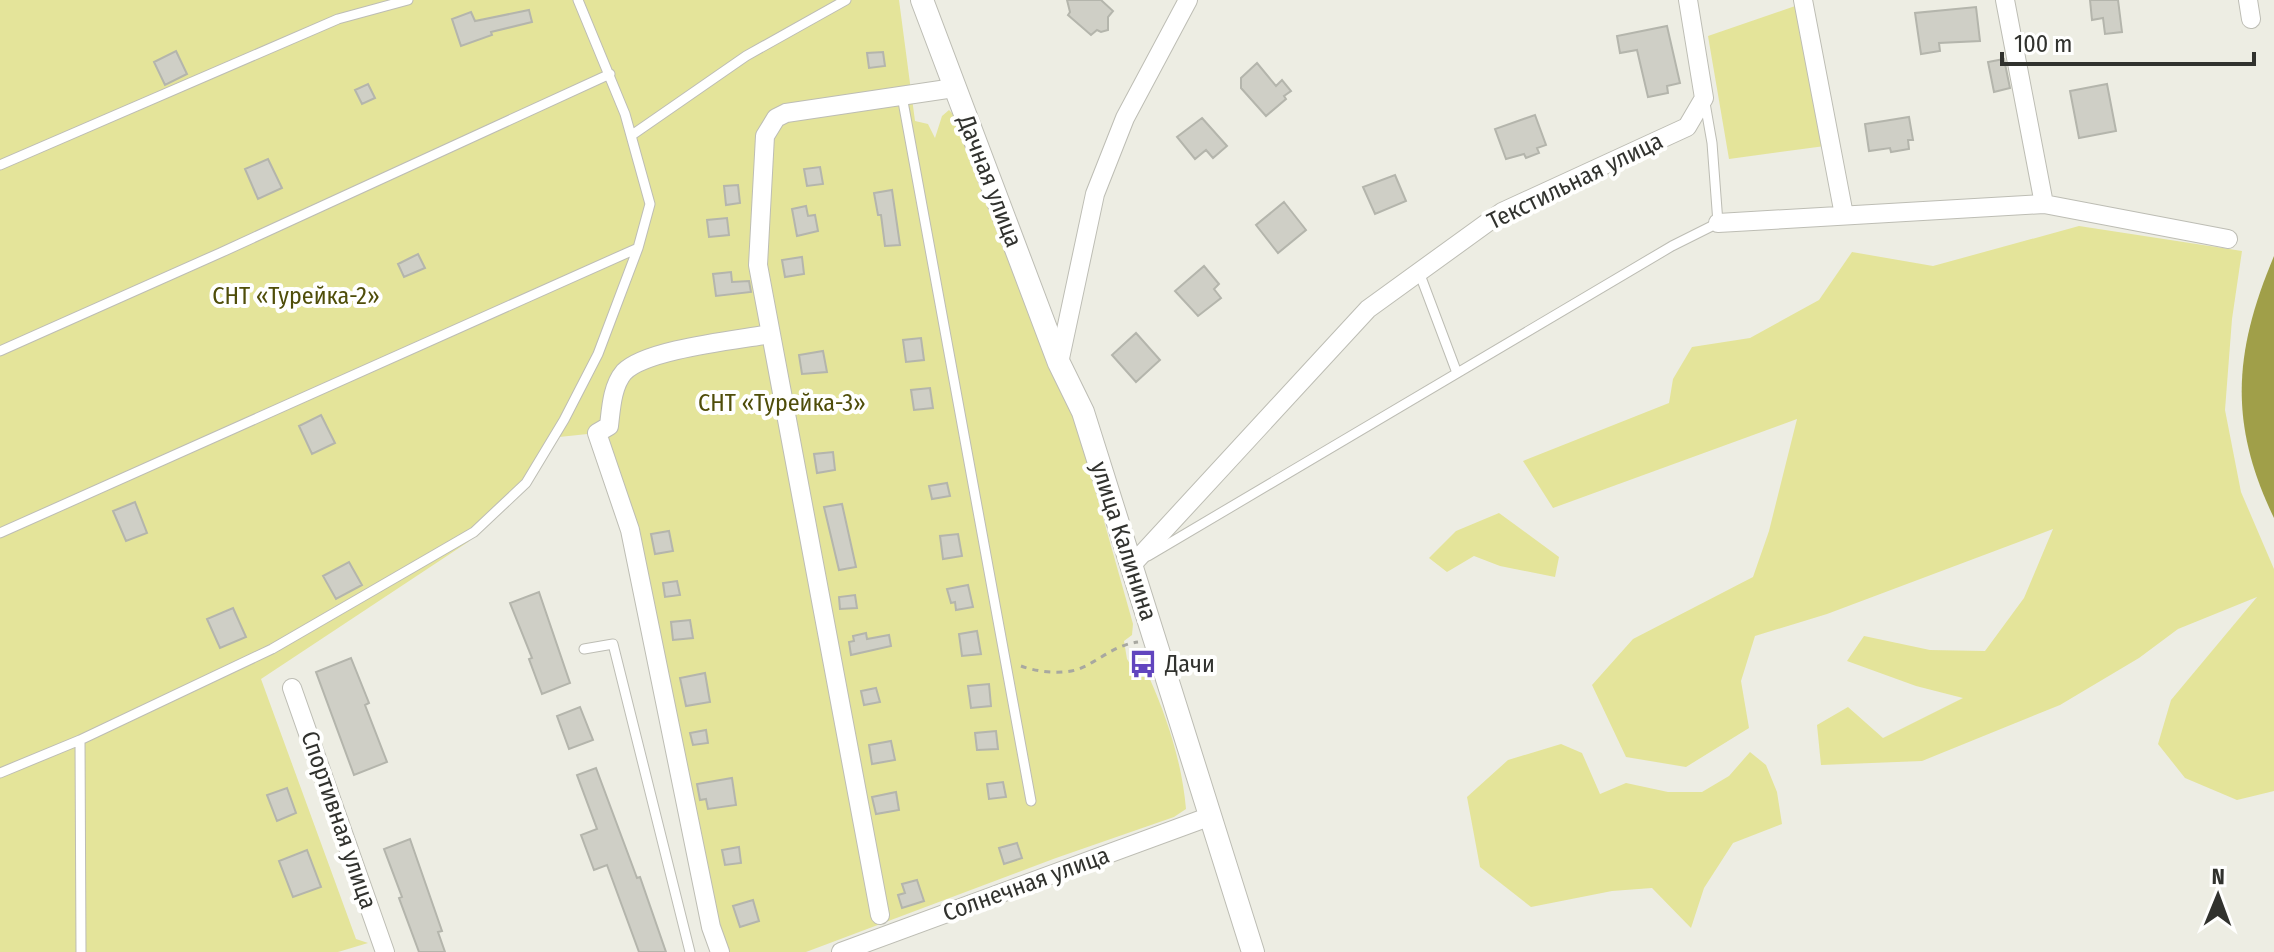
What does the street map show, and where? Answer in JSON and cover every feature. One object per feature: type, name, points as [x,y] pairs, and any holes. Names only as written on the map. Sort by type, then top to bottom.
[{"type":"street","name":"Дачная улица","points":[[922,0],[1059,363]]},
{"type":"street","points":[[1059,363],[1095,194],[1125,118],[1188,0]]},
{"type":"street","points":[[1688,0],[1704,98]]},
{"type":"street","points":[[1803,0],[1844,215]]},
{"type":"street","points":[[2005,0],[2044,204]]},
{"type":"street","points":[[880,915],[758,265],[764,147],[769,127],[786,113],[954,88]]},
{"type":"street","name":"Текстильная улица","points":[[1131,566],[1368,309],[1502,212],[1687,127],[1704,98]]},
{"type":"street","points":[[1718,223],[2044,204],[2228,239]]},
{"type":"street","points":[[720,952],[711,927],[630,530],[597,433],[609,426],[615,390],[622,374],[634,364],[661,354],[770,334]]},
{"type":"street","name":"улица Калинина","points":[[1059,363],[1083,412],[1253,952]]},
{"type":"street","name":"Спортивная улица","points":[[292,688],[385,952]]},
{"type":"street","name":"Солнечная улица","points":[[841,952],[1211,816]]},
{"type":"lane","points":[[0,165],[338,19],[408,0]]},
{"type":"lane","points":[[0,773],[80,740],[272,649],[474,532],[526,483],[564,420],[598,354],[638,248],[650,204],[632,135],[578,0]]},
{"type":"lane","points":[[632,135],[746,56],[846,0]]},
{"type":"lane","points":[[0,351],[610,74]]},
{"type":"lane","points":[[902,96],[1031,801]]},
{"type":"lane","points":[[1131,566],[1672,246],[1718,223],[1712,143],[1704,98]]},
{"type":"lane","points":[[0,533],[638,248]]},
{"type":"lane","points":[[1419,272],[1457,373]]},
{"type":"lane","points":[[584,649],[613,644],[690,952]]},
{"type":"lane","points":[[80,740],[81,952]]},
{"type":"path","points":[[1006,660],[1047,672],[1077,670],[1110,651],[1140,642]]},
{"type":"green space","points":[[0,0],[899,0],[915,121],[928,124],[935,138],[942,116],[949,110],[954,115],[1061,368],[1133,624],[1132,635],[1124,641],[1127,659],[1138,677],[1149,677],[1156,693],[1178,758],[1186,809],[1174,817],[806,952],[720,952],[661,681],[597,433],[559,437],[522,489],[468,542],[261,679],[356,939],[368,943],[338,952],[0,952]]},
{"type":"green space","points":[[1798,5],[1825,146],[1729,159],[1708,36]]},
{"type":"green space","points":[[2079,226],[2242,251],[2232,319],[2225,410],[2241,492],[2274,569],[2274,791],[2237,800],[2185,778],[2158,744],[2171,700],[2257,597],[2178,629],[2139,658],[2060,705],[1922,761],[1821,765],[1817,725],[1848,707],[1883,738],[1963,698],[1916,686],[1847,661],[1864,636],[1930,650],[1985,651],[2024,598],[2053,529],[1827,614],[1755,636],[1741,681],[1749,728],[1686,767],[1626,757],[1592,685],[1633,639],[1753,577],[1769,531],[1797,419],[1553,508],[1523,461],[1669,403],[1673,379],[1692,347],[1750,338],[1819,300],[1852,252],[1933,266]]},
{"type":"green space","points":[[1499,513],[1559,557],[1555,577],[1500,566],[1474,556],[1447,572],[1429,558],[1456,531]]},
{"type":"green space","points":[[1561,744],[1582,753],[1600,794],[1626,783],[1668,792],[1702,792],[1729,776],[1750,752],[1766,765],[1777,792],[1782,824],[1733,843],[1704,888],[1691,928],[1652,888],[1612,891],[1531,907],[1480,867],[1467,797],[1508,760]]},
{"type":"shaded area","points":[[2274,256],[2274,518],[2249,450],[2243,418],[2242,387],[2244,356],[2251,324]]},
{"type":"building","points":[[1067,0],[1101,0],[1113,11],[1108,17],[1108,30],[1097,30],[1091,35],[1068,15]]},
{"type":"building","points":[[2090,0],[2118,0],[2122,32],[2105,34],[2103,18],[2092,20]]},
{"type":"building","points":[[1976,7],[1980,41],[1939,43],[1940,51],[1921,54],[1915,13]]},
{"type":"building","points":[[529,10],[532,22],[491,32],[492,35],[461,46],[452,19],[471,12],[475,21]]},
{"type":"building","points":[[1667,26],[1680,83],[1667,86],[1668,93],[1648,97],[1637,50],[1620,53],[1617,36]]},
{"type":"building","points":[[176,51],[187,74],[165,85],[154,62]]},
{"type":"building","points":[[883,52],[885,66],[869,68],[867,53]]},
{"type":"building","points":[[2004,59],[2010,88],[1994,92],[1988,62]]},
{"type":"building","points":[[1257,63],[1276,86],[1282,80],[1291,91],[1266,116],[1241,88],[1241,78]]},
{"type":"building","points":[[368,84],[375,98],[362,104],[355,90]]},
{"type":"building","points":[[2107,84],[2116,131],[2079,138],[2070,91]]},
{"type":"building","points":[[1535,115],[1546,145],[1537,148],[1539,153],[1526,158],[1524,154],[1506,159],[1495,129]]},
{"type":"building","points":[[1909,117],[1913,140],[1908,140],[1909,149],[1869,151],[1865,124]]},
{"type":"building","points":[[1202,118],[1227,146],[1213,158],[1206,150],[1195,159],[1177,137]]},
{"type":"building","points":[[268,159],[282,188],[258,199],[245,169]]},
{"type":"building","points":[[820,167],[823,184],[807,186],[804,169]]},
{"type":"building","points":[[1395,175],[1406,201],[1375,214],[1363,187]]},
{"type":"building","points":[[738,185],[740,203],[726,205],[724,186]]},
{"type":"building","points":[[892,190],[900,245],[885,246],[874,193]]},
{"type":"building","points":[[1284,202],[1306,230],[1278,253],[1256,225]]},
{"type":"building","points":[[806,206],[808,216],[815,215],[818,231],[797,236],[792,209]]},
{"type":"building","points":[[727,218],[729,235],[709,237],[707,220]]},
{"type":"building","points":[[418,254],[425,268],[404,277],[398,264]]},
{"type":"building","points":[[802,257],[804,274],[785,277],[782,260]]},
{"type":"building","points":[[1204,266],[1219,284],[1214,289],[1221,298],[1198,316],[1175,291]]},
{"type":"building","points":[[731,272],[732,282],[749,281],[751,292],[716,296],[713,274]]},
{"type":"building","points":[[1136,333],[1160,360],[1136,382],[1112,355]]},
{"type":"building","points":[[921,338],[924,360],[906,362],[903,340]]},
{"type":"building","points":[[823,351],[827,372],[802,374],[799,355]]},
{"type":"building","points":[[930,388],[933,408],[914,410],[911,390]]},
{"type":"building","points":[[321,415],[335,443],[312,454],[299,426]]},
{"type":"building","points":[[833,452],[835,470],[817,473],[814,454]]},
{"type":"building","points":[[947,483],[950,496],[932,499],[929,486]]},
{"type":"building","points":[[135,502],[147,533],[126,541],[113,511]]},
{"type":"building","points":[[842,504],[856,567],[839,570],[824,507]]},
{"type":"building","points":[[669,531],[673,551],[655,554],[651,534]]},
{"type":"building","points":[[958,534],[962,556],[943,559],[940,536]]},
{"type":"building","points":[[349,562],[362,585],[336,599],[323,576]]},
{"type":"building","points":[[677,581],[680,595],[665,597],[663,583]]},
{"type":"building","points":[[968,585],[973,607],[956,610],[947,589]]},
{"type":"building","points":[[539,592],[570,683],[542,694],[529,659],[532,658],[510,603]]},
{"type":"building","points":[[855,595],[857,608],[840,609],[839,597]]},
{"type":"building","points":[[233,608],[246,637],[220,648],[207,619]]},
{"type":"building","points":[[690,620],[693,638],[673,640],[671,622]]},
{"type":"building","points":[[977,631],[981,654],[962,656],[959,634]]},
{"type":"building","points":[[866,633],[867,639],[889,635],[891,646],[851,655],[849,642],[854,641],[853,636]]},
{"type":"building","points":[[351,658],[387,762],[354,775],[316,672]]},
{"type":"building","points":[[705,673],[710,702],[686,706],[680,678]]},
{"type":"building","points":[[989,684],[991,706],[971,708],[968,686]]},
{"type":"building","points":[[876,688],[880,702],[864,705],[861,691]]},
{"type":"building","points":[[580,707],[593,740],[569,749],[557,716]]},
{"type":"building","points":[[706,730],[708,743],[693,745],[690,733]]},
{"type":"building","points":[[996,731],[998,749],[977,750],[975,733]]},
{"type":"building","points":[[891,741],[895,760],[872,764],[869,745]]},
{"type":"building","points":[[596,768],[666,952],[639,952],[607,865],[594,870],[581,835],[597,829],[577,775]]},
{"type":"building","points":[[732,778],[736,805],[708,809],[706,799],[700,800],[697,784]]},
{"type":"building","points":[[1003,782],[1006,797],[989,799],[987,784]]},
{"type":"building","points":[[287,788],[296,813],[277,821],[267,795]]},
{"type":"building","points":[[896,792],[899,810],[876,814],[872,797]]},
{"type":"building","points":[[410,839],[442,931],[438,932],[445,952],[419,952],[399,898],[402,897],[384,849]]},
{"type":"building","points":[[1017,843],[1022,858],[1004,864],[999,848]]},
{"type":"building","points":[[739,847],[741,863],[725,865],[722,850]]},
{"type":"building","points":[[307,850],[321,887],[293,897],[279,861]]},
{"type":"building","points":[[917,880],[924,901],[902,908],[898,895],[905,893],[902,884]]},
{"type":"building","points":[[753,900],[759,921],[740,927],[733,906]]},
{"type":"place","name":"Дачи","points":[[1143,664]]},
{"type":"park label","name":"СНТ «Турейка-2»","points":[[296,296]]},
{"type":"park label","name":"СНТ «Турейка-3»","points":[[782,403]]}]
